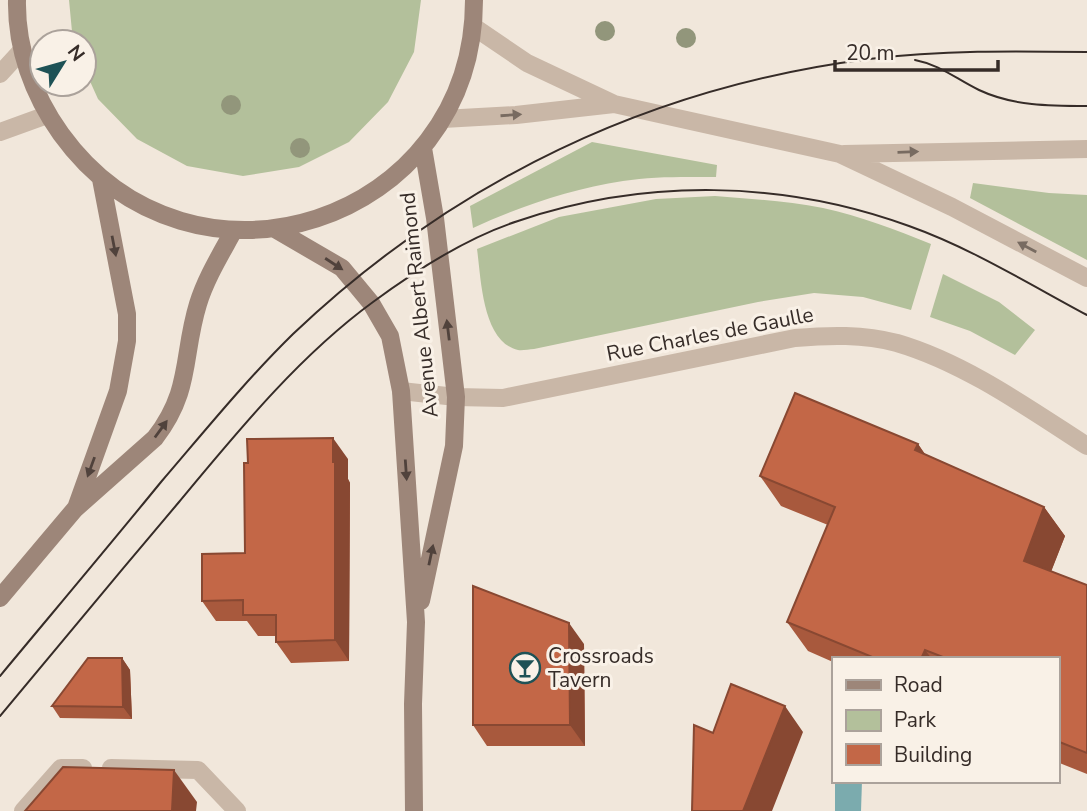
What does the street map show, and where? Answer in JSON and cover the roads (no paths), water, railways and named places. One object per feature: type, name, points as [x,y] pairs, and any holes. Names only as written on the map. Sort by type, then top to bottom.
[{"type":"street","points":[[17,0],[22,50],[32,83],[47,115],[76,155],[101,179],[134,202],[158,213],[208,228],[234,230],[275,229],[304,224],[357,203],[404,169],[443,119],[464,75],[474,27],[474,0]]},
{"type":"street","points":[[474,27],[527,63],[614,104],[840,155],[952,207],[1087,278]]},
{"type":"street","points":[[0,74],[22,50]]},
{"type":"street","points":[[443,119],[516,115],[614,104]]},
{"type":"street","points":[[0,132],[47,115]]},
{"type":"street","name":"Avenue Albert Raimond","points":[[416,622],[454,446],[456,397],[435,218],[423,148]]},
{"type":"street","points":[[840,155],[1087,149]]},
{"type":"street","points":[[75,509],[118,391],[127,341],[127,314],[101,179]]},
{"type":"street","name":"Avenue Albert Raimond","points":[[275,229],[342,268],[355,282],[390,336],[401,391],[416,622],[413,704],[414,811]]},
{"type":"street","points":[[0,598],[75,509],[155,438],[165,425],[183,384],[197,305],[234,230]]},
{"type":"street","name":"Rue Charles de Gaulle","points":[[401,391],[456,397],[503,398],[794,338],[827,335],[861,337],[895,343],[961,370],[1025,406],[1087,446]]},
{"type":"street","points":[[23,811],[61,768],[198,770],[237,811]]},
{"type":"water","points":[[835,783],[862,783],[861,811],[835,811]]},
{"type":"tram line","points":[[0,676],[209,425],[293,334],[355,279],[420,230],[488,187],[559,150],[633,118],[709,92],[788,73],[869,59],[923,54],[1087,52]]},
{"type":"tram line","points":[[915,60],[933,65],[979,90],[1005,99],[1046,105],[1087,106]]},
{"type":"tram line","points":[[0,716],[224,448],[295,370],[346,323],[389,290],[442,256],[499,228],[566,207],[615,197],[664,192],[714,190],[813,200],[861,211],[932,235],[1000,267],[1087,315]]},
{"type":"place","name":"Crossroads Tavern","points":[[525,668]]}]
